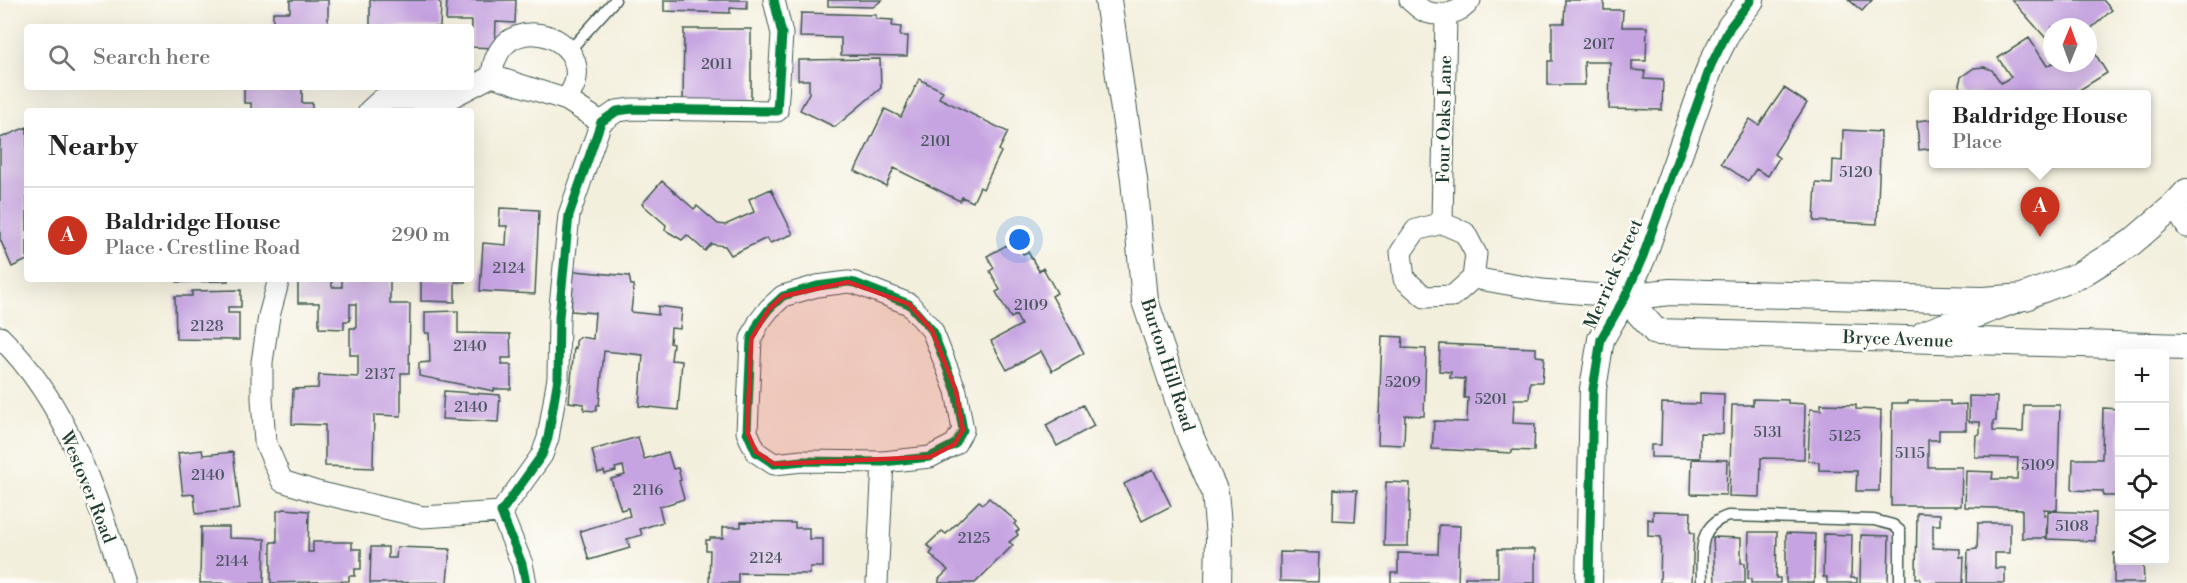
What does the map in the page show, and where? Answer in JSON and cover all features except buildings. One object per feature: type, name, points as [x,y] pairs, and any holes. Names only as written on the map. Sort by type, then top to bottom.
[{"type":"street","points":[[501,512],[542,455],[548,438],[558,378],[559,317],[569,215],[601,122],[617,111],[632,109],[777,111],[782,34],[774,0]]},
{"type":"street","name":"Burton Hill Road","points":[[1108,0],[1134,179],[1145,301],[1191,438],[1215,492],[1219,537],[1218,583]]},
{"type":"street","points":[[1410,0],[1424,12],[1446,15],[1466,6],[1470,0]]},
{"type":"street","name":"Merrick Street","points":[[1589,583],[1593,389],[1601,339],[1625,297],[1643,256],[1711,65],[1730,27],[1751,0]]},
{"type":"street","name":"Four Oaks Lane","points":[[1442,223],[1446,15]]},
{"type":"street","points":[[492,76],[496,57],[508,41],[527,33],[547,35],[564,45],[574,62],[575,82],[567,100]]},
{"type":"street","points":[[474,85],[492,76],[567,100],[601,122]]},
{"type":"street","points":[[372,108],[382,99],[448,99],[465,90]]},
{"type":"street","points":[[1911,339],[2078,276],[2183,209]]},
{"type":"street","points":[[1442,223],[1465,233],[1476,254],[1473,278],[1452,297],[1425,297],[1404,279],[1401,252],[1416,230],[1442,223]]},
{"type":"street","points":[[1473,278],[1542,290],[1625,297],[1670,292],[1982,300],[2026,297]]},
{"type":"street","points":[[278,282],[269,316],[262,362],[262,389],[266,442],[282,482],[423,516],[501,512]]},
{"type":"street","points":[[855,283],[909,304],[932,330],[956,392],[963,430],[955,444],[930,457],[883,462],[802,461],[774,464],[756,452],[747,432],[751,339],[759,322],[783,296],[818,286],[855,283]]},
{"type":"street","name":"Bryce Avenue","points":[[1625,297],[1656,332],[2187,347]]},
{"type":"street","name":"Westover Road","points":[[0,337],[17,354],[54,408],[75,446],[124,583]]},
{"type":"street","points":[[877,583],[883,462]]},
{"type":"street","points":[[501,512],[522,564],[526,583]]},
{"type":"lane","points":[[568,52],[615,0]]},
{"type":"lane","points":[[1702,583],[1706,530],[1716,520],[1728,516],[1874,520],[1893,525],[1900,531],[1900,583]]},
{"type":"highlighted area","points":[[848,282],[909,304],[932,330],[956,391],[963,430],[955,444],[930,457],[774,464],[756,452],[747,432],[751,339],[769,309],[783,296]]},
{"type":"cycle path","points":[[526,583],[522,564],[501,512],[542,455],[548,438],[558,378],[559,317],[569,215],[601,122],[617,111],[632,109],[777,111],[782,34],[774,0]]},
{"type":"cycle path","points":[[1589,583],[1593,389],[1601,339],[1625,297],[1643,256],[1711,65],[1730,27],[1751,0]]},
{"type":"cycle path","points":[[848,282],[909,304],[932,330],[956,391],[963,430],[955,444],[930,457],[883,462],[802,461],[774,464],[756,452],[747,432],[751,339],[759,322],[783,296],[817,286],[848,282]]},
{"type":"place","name":"Baldridge House","points":[[2040,237]]}]
